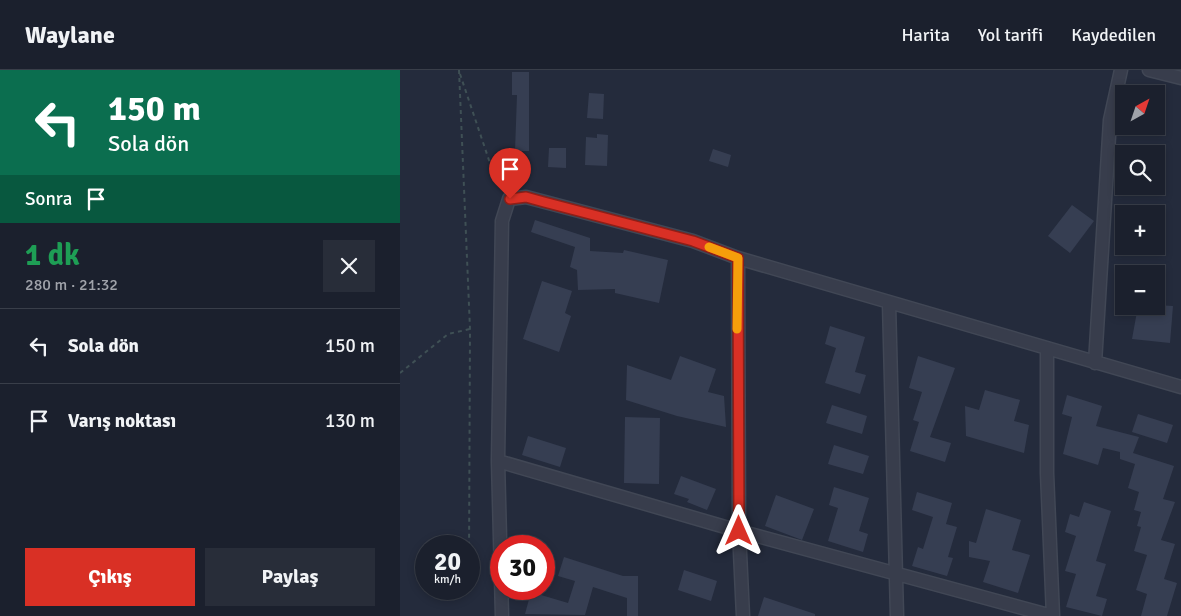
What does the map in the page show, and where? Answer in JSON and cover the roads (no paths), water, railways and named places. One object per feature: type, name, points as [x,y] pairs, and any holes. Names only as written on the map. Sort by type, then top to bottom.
[{"type":"street","points":[[1095,363],[1110,120],[1121,70]]},
{"type":"street","points":[[1149,70],[1181,78]]},
{"type":"street","points":[[502,616],[498,462],[502,221],[510,199],[526,197],[693,241],[738,258],[1181,387]]},
{"type":"street","points":[[738,258],[739,531],[743,616]]},
{"type":"street","points":[[889,303],[897,616]]},
{"type":"street","points":[[498,462],[739,531],[1053,616],[1048,473],[1047,349]]}]
